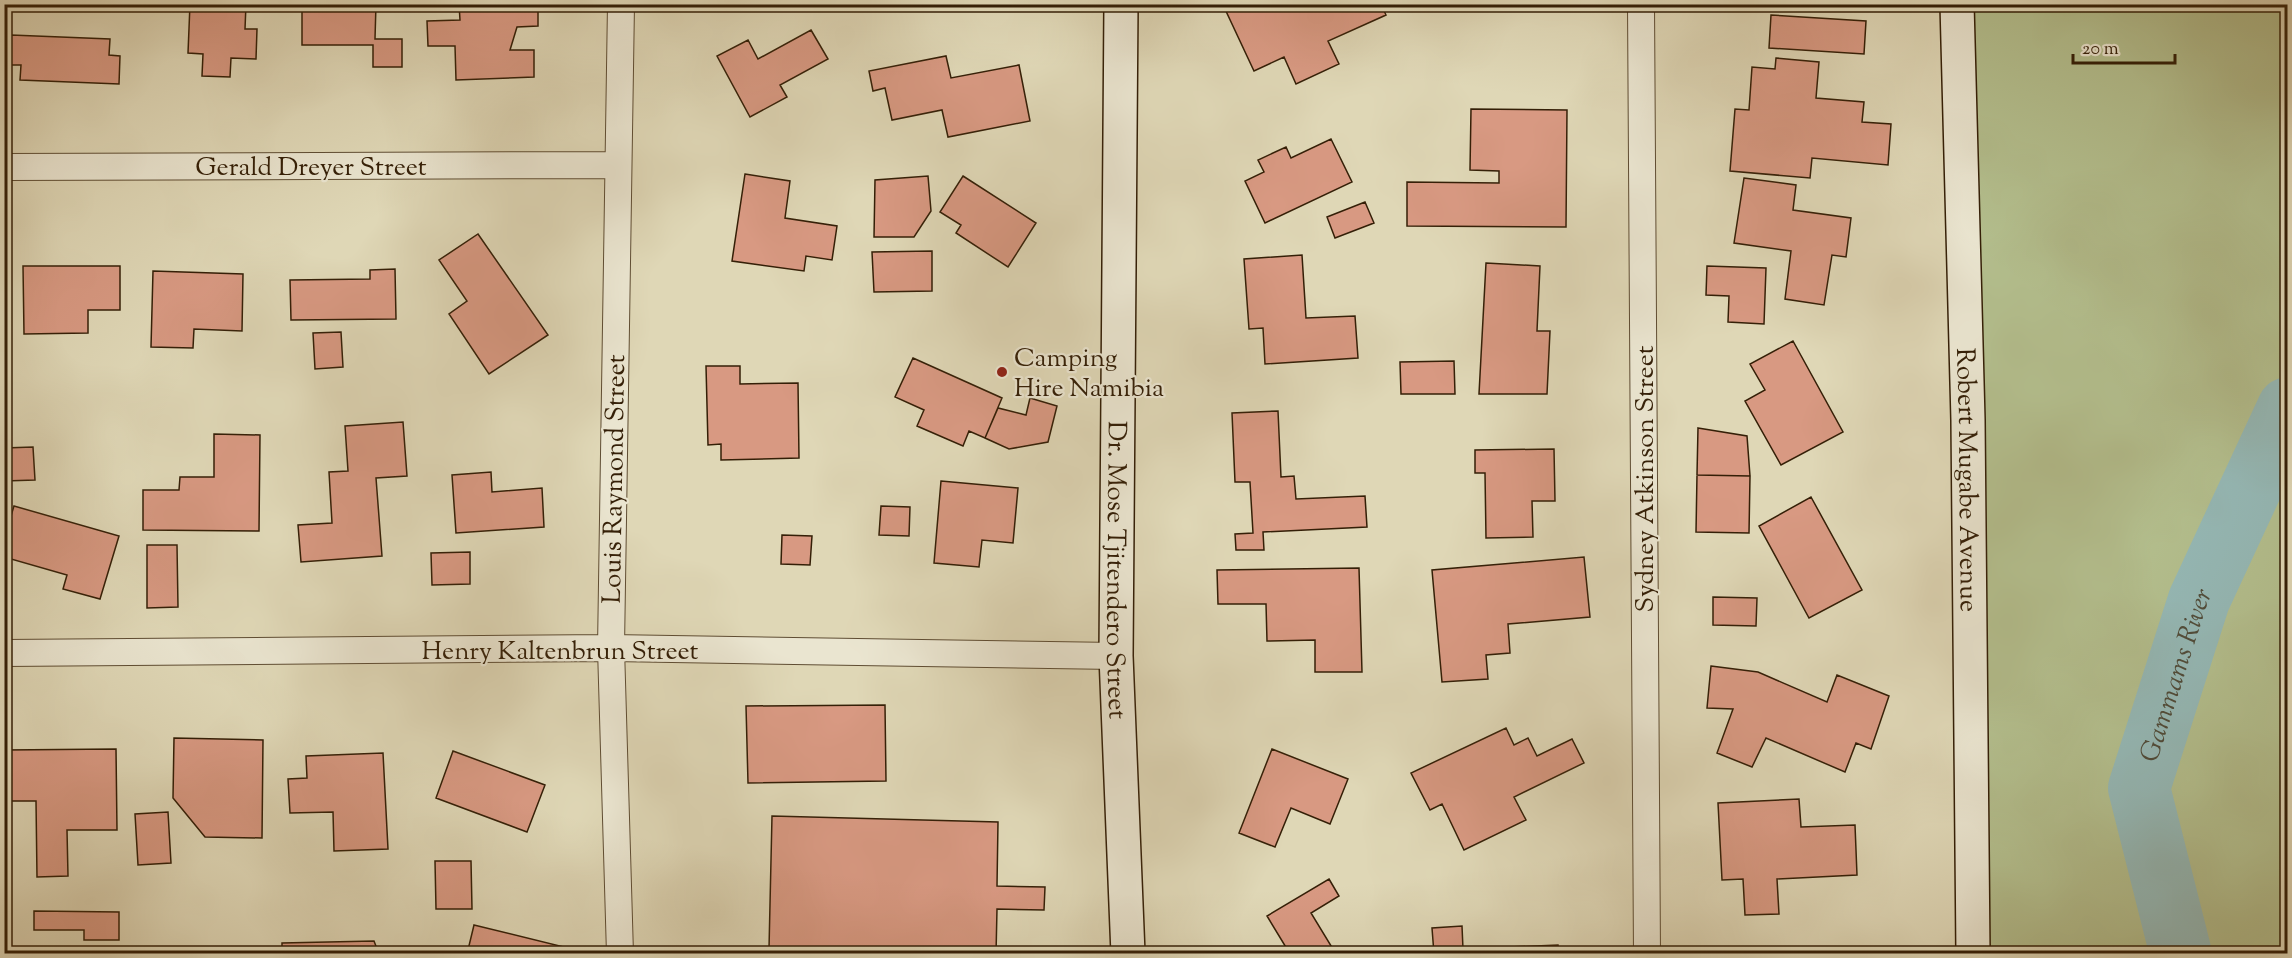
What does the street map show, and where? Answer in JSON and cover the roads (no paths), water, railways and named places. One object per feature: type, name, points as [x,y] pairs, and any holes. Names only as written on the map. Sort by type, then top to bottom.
[{"type":"street","name":"Louis Raymond Street","points":[[620,954],[610,648],[621,4]]},
{"type":"street","name":"Dr. Mose Tjitendero Street","points":[[1121,4],[1116,656],[1128,954]]},
{"type":"street","name":"Sydney Atkinson Street","points":[[1641,4],[1647,954]]},
{"type":"street","name":"Robert Mugabe Avenue","points":[[1957,4],[1968,420],[1973,954]]},
{"type":"street","name":"Gerald Dreyer Street","points":[[4,167],[618,165]]},
{"type":"street","name":"Henry Kaltenbrun Street","points":[[4,653],[610,648],[1116,656]]},
{"type":"waterway","name":"Gammams River","points":[[2181,954],[2139,788],[2199,600],[2288,408]]},
{"type":"place","name":"Camping Hire Namibia","points":[[1002,372]]}]
